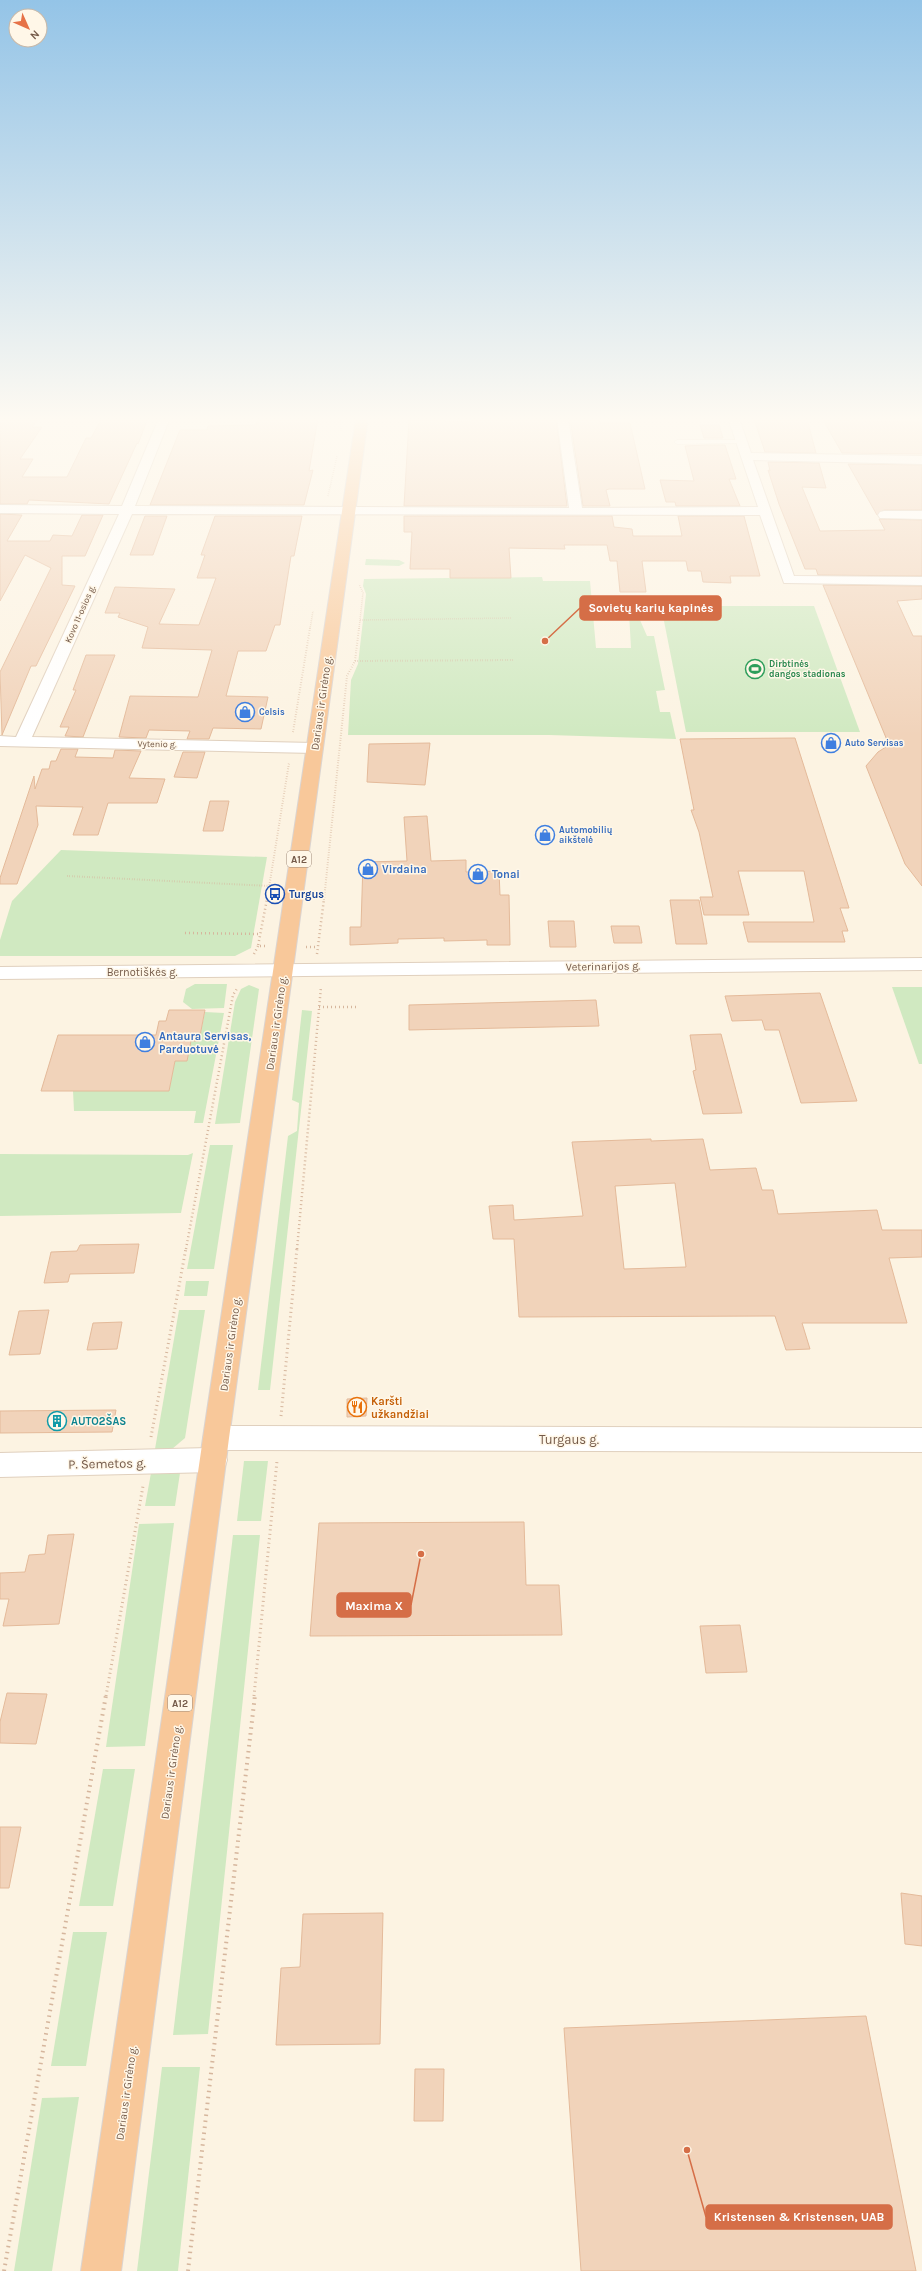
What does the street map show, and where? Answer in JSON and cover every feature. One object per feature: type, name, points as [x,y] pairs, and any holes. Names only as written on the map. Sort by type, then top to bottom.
[{"type":"highway","name":"Dariaus ir Girėno g.","points":[[102,2271],[215,1449],[346,524]]},
{"type":"street","name":"Kovo 11-osios g.","points":[[22,742],[121,524]]},
{"type":"street","points":[[769,524],[789,580],[922,581]]},
{"type":"street","name":"Vytenio g.","points":[[0,741],[315,748]]},
{"type":"street","name":"Veterinarijos g.","points":[[283,971],[710,965],[922,964]]},
{"type":"street","name":"Bernotiškės g.","points":[[0,973],[283,971]]},
{"type":"street","name":"Turgaus g.","points":[[215,1449],[279,1438],[922,1440]]},
{"type":"street","name":"P. Šemetos g.","points":[[0,1465],[147,1462],[215,1449]]},
{"type":"path","points":[[188,2271],[260,1648],[319,1007],[325,961],[318,956],[317,947],[331,845],[348,676],[355,661],[360,620],[363,593],[359,587],[359,581]]},
{"type":"path","points":[[285,747],[287,736],[292,736],[314,606]]},
{"type":"path","points":[[360,620],[511,618]]},
{"type":"path","points":[[355,661],[515,660]]},
{"type":"path","points":[[67,876],[270,886]]},
{"type":"path","points":[[185,933],[260,934]]},
{"type":"path","points":[[4,2271],[147,1462],[233,995],[238,987],[247,981],[250,972]]},
{"type":"path","points":[[319,1007],[358,1007]]},
{"type":"green space","points":[[366,559],[399,560],[405,563],[399,566],[365,565]]},
{"type":"green space","points":[[542,577],[543,581],[590,581],[596,648],[631,648],[629,613],[647,606],[650,619],[640,620],[647,636],[654,636],[665,690],[656,691],[660,712],[670,712],[676,739],[549,735],[348,735],[351,680],[358,664],[366,594],[363,586],[364,579]]},
{"type":"green space","name":"Dirbtinės dangos stadionas","points":[[661,606],[814,606],[860,732],[686,732]]},
{"type":"green space","points":[[61,850],[267,857],[251,948],[235,956],[0,956],[0,940],[12,901]]},
{"type":"green space","points":[[195,984],[227,984],[224,1008],[192,1009],[183,1002],[186,989]]},
{"type":"green space","points":[[249,985],[259,989],[240,1123],[215,1124],[235,1002],[241,989]]},
{"type":"green space","points":[[892,987],[922,987],[922,1064],[919,1064]]},
{"type":"green space","points":[[302,1010],[312,1011],[270,1390],[258,1390],[288,1136],[297,1131],[299,1103],[292,1100]]},
{"type":"green space","points":[[205,1012],[224,1013],[203,1123],[194,1123],[196,1111],[74,1111],[73,1091],[169,1091],[175,1061],[187,1061],[191,1041],[199,1041]]},
{"type":"green space","points":[[210,1145],[233,1145],[214,1269],[187,1269]]},
{"type":"green space","points":[[193,1153],[181,1213],[0,1216],[0,1154],[188,1155]]},
{"type":"green space","points":[[186,1281],[209,1281],[207,1296],[184,1296]]},
{"type":"green space","points":[[179,1310],[205,1310],[185,1438],[172,1449],[155,1449]]},
{"type":"green space","points":[[244,1461],[268,1461],[261,1521],[237,1521]]},
{"type":"green space","points":[[151,1473],[180,1473],[175,1506],[145,1506]]},
{"type":"green space","points":[[174,1523],[145,1746],[106,1747],[139,1524]]},
{"type":"green space","points":[[233,1535],[260,1535],[208,2034],[173,2035]]},
{"type":"green space","points":[[103,1769],[135,1769],[113,1906],[79,1906]]},
{"type":"green space","points":[[73,1932],[107,1932],[86,2066],[51,2066]]},
{"type":"green space","points":[[162,2067],[200,2067],[178,2271],[137,2271]]},
{"type":"green space","points":[[79,2097],[52,2271],[14,2271],[42,2098]]},
{"type":"building","points":[[0,524],[17,524],[7,541],[50,541],[53,535],[72,536],[78,524],[99,524],[85,556],[62,556],[62,585],[75,586],[36,666],[31,666],[2,735],[0,672],[51,568],[25,555],[0,601]]},
{"type":"building","points":[[142,524],[164,524],[153,555],[130,555]]},
{"type":"building","points":[[212,524],[300,524],[294,556],[291,556],[280,625],[275,625],[266,651],[238,651],[226,696],[268,697],[261,729],[213,728],[209,739],[187,739],[190,731],[149,730],[146,738],[119,737],[130,696],[198,697],[212,650],[142,648],[148,627],[118,617],[120,613],[105,613],[115,587],[175,589],[159,624],[199,625],[216,578],[197,578],[205,555],[201,555]]},
{"type":"building","points":[[404,524],[613,524],[614,527],[632,529],[633,536],[682,536],[680,524],[746,524],[760,576],[730,576],[731,583],[703,582],[701,571],[688,571],[686,561],[642,561],[646,592],[620,592],[617,561],[610,561],[607,545],[564,545],[565,549],[509,548],[511,578],[450,578],[450,569],[410,569],[412,532],[404,532]]},
{"type":"building","points":[[787,524],[817,524],[820,531],[885,530],[882,524],[922,524],[922,576],[818,575],[816,569],[805,569]]},
{"type":"building","points":[[823,585],[922,586],[922,599],[897,601],[913,636],[922,636],[922,886],[905,864],[866,766],[878,752],[889,745]]},
{"type":"building","points":[[86,655],[115,655],[83,737],[65,736],[69,727],[60,727],[76,690],[73,690]]},
{"type":"building","points":[[795,738],[849,908],[840,908],[848,931],[842,931],[845,942],[748,942],[743,922],[814,922],[804,871],[738,871],[749,915],[704,915],[700,897],[713,897],[699,832],[691,810],[694,810],[680,739]]},
{"type":"building","points":[[430,743],[425,785],[367,782],[369,744]]},
{"type":"building","points":[[61,749],[78,749],[75,757],[113,758],[115,750],[141,751],[129,778],[165,779],[157,803],[108,803],[98,835],[73,835],[83,807],[36,806],[38,825],[17,884],[0,884],[0,878],[34,776],[35,789],[42,769],[49,769],[51,761],[56,761]]},
{"type":"building","points":[[183,752],[205,752],[197,778],[174,777]]},
{"type":"building","points":[[210,801],[229,801],[223,831],[203,831]]},
{"type":"building","points":[[427,816],[431,861],[466,860],[466,872],[499,871],[500,895],[509,895],[510,945],[487,945],[487,940],[444,941],[444,938],[398,939],[398,943],[350,945],[350,927],[361,927],[363,862],[407,861],[404,817]]},
{"type":"building","points":[[670,900],[699,900],[707,944],[676,944]]},
{"type":"building","points":[[548,921],[574,921],[576,947],[550,947]]},
{"type":"building","points":[[611,926],[639,926],[642,943],[614,943]]},
{"type":"building","points":[[820,993],[857,1101],[801,1103],[779,1030],[765,1030],[762,1020],[732,1021],[725,996]]},
{"type":"building","points":[[596,1000],[599,1026],[409,1030],[409,1005]]},
{"type":"building","points":[[169,1010],[205,1010],[199,1041],[191,1041],[187,1061],[175,1061],[169,1091],[41,1091],[58,1035],[156,1035],[159,1021],[166,1021]]},
{"type":"building","points":[[721,1034],[742,1113],[703,1114],[693,1071],[696,1070],[690,1035]]},
{"type":"building","points":[[703,1139],[710,1170],[756,1168],[762,1190],[773,1190],[778,1214],[877,1210],[882,1230],[922,1230],[922,1257],[889,1258],[907,1323],[802,1323],[810,1349],[786,1350],[775,1316],[519,1317],[514,1239],[493,1239],[489,1206],[513,1205],[514,1220],[583,1216],[572,1142]],"holes":[[[675,1183],[686,1267],[624,1269],[615,1186]]]},
{"type":"building","points":[[139,1244],[134,1273],[70,1274],[68,1282],[44,1283],[51,1252],[77,1251],[80,1245]]},
{"type":"building","points":[[49,1310],[40,1354],[9,1355],[19,1311]]},
{"type":"building","points":[[122,1322],[117,1349],[87,1350],[93,1323]]},
{"type":"building","name":"Karšti užkandžiai","points":[[367,1398],[366,1416],[347,1417],[347,1399]]},
{"type":"building","name":"AUTO2ŠAS","points":[[116,1410],[112,1432],[0,1433],[0,1411]]},
{"type":"building","points":[[524,1522],[526,1585],[559,1585],[562,1635],[310,1636],[319,1523]]},
{"type":"building","points":[[74,1534],[59,1624],[3,1626],[9,1599],[0,1599],[0,1573],[25,1572],[29,1555],[45,1554],[48,1535]]},
{"type":"building","points":[[740,1625],[747,1672],[706,1673],[700,1626]]},
{"type":"building","points":[[7,1693],[47,1694],[36,1744],[0,1743],[0,1722]]},
{"type":"building","points":[[0,1827],[21,1827],[9,1888],[0,1888]]},
{"type":"building","points":[[901,1893],[922,1896],[922,1946],[905,1944]]},
{"type":"building","points":[[383,1913],[380,2044],[276,2045],[281,1968],[300,1967],[303,1914]]},
{"type":"building","points":[[866,2016],[916,2271],[581,2271],[564,2028]]},
{"type":"building","points":[[415,2069],[444,2069],[443,2121],[414,2121]]},
{"type":"place","name":"Sovietų karių kapinės","points":[[545,641]]},
{"type":"place","name":"Dirbtinės dangos stadionas","points":[[755,669]]},
{"type":"place","name":"Celsis","points":[[245,712]]},
{"type":"place","name":"Auto Servisas","points":[[831,743]]},
{"type":"place","name":"Automobilių aikštelė","points":[[545,835]]},
{"type":"place","name":"Virdaina","points":[[368,869]]},
{"type":"place","name":"Tonai","points":[[478,874]]},
{"type":"place","name":"Turgus","points":[[275,894]]},
{"type":"place","name":"Antaura Servisas, Parduotuvė","points":[[145,1042]]},
{"type":"place","name":"Karšti užkandžiai","points":[[357,1407]]},
{"type":"place","name":"AUTO2ŠAS","points":[[57,1421]]},
{"type":"place","name":"Maxima X","points":[[421,1554]]},
{"type":"place","name":"Kristensen & Kristensen, UAB","points":[[687,2150]]}]
